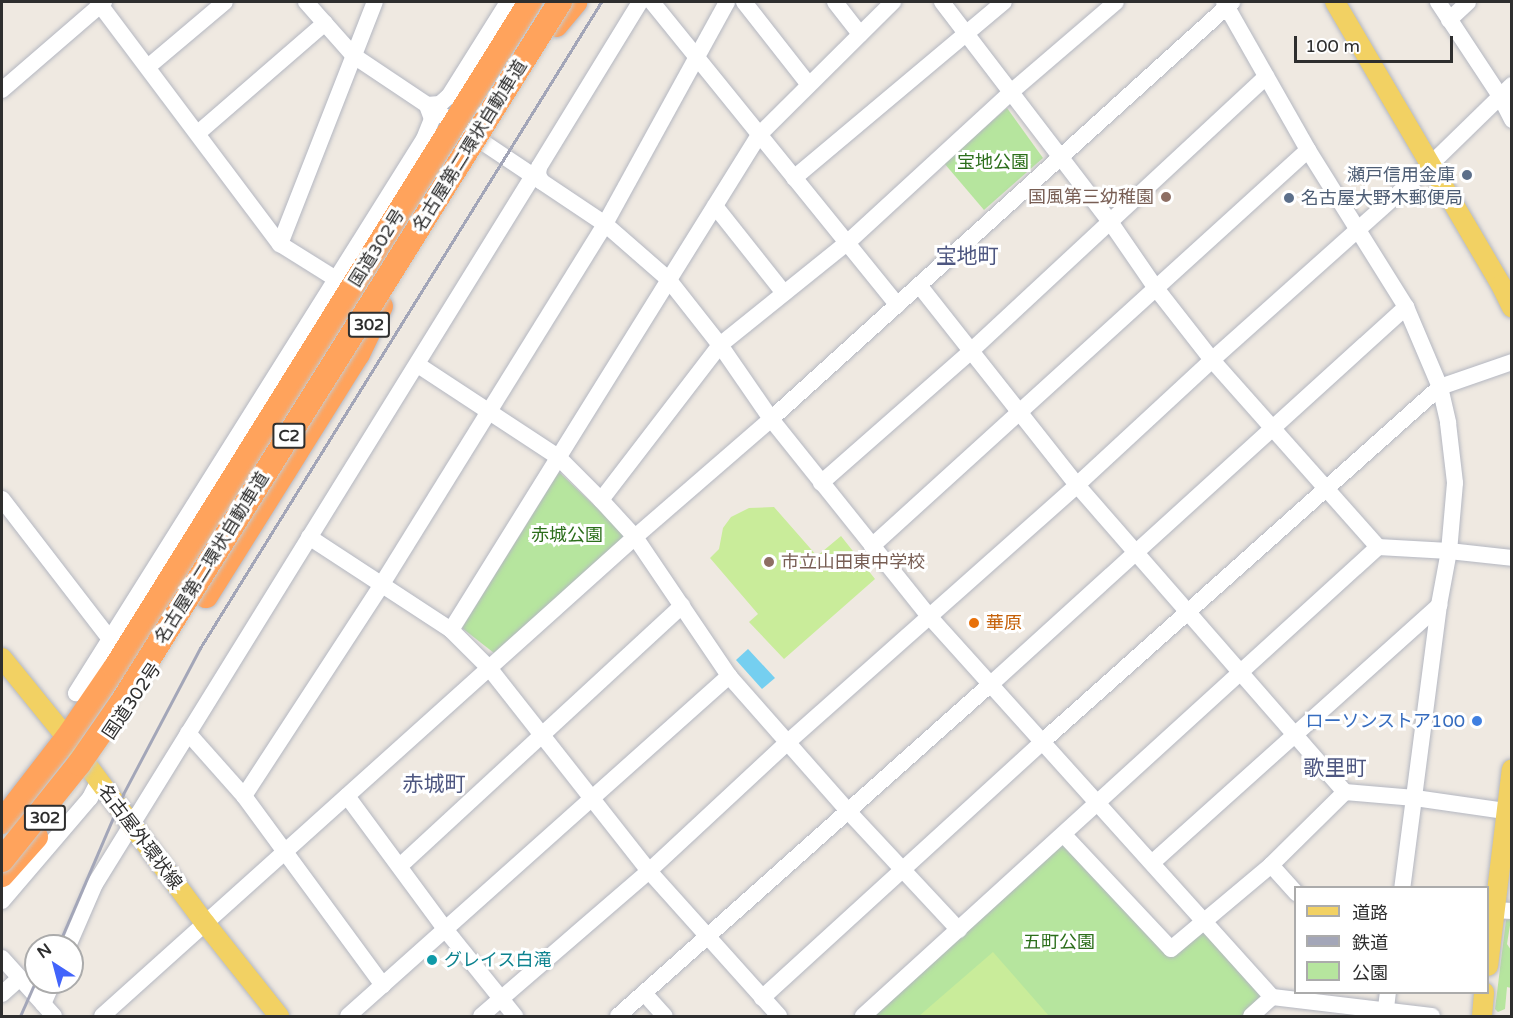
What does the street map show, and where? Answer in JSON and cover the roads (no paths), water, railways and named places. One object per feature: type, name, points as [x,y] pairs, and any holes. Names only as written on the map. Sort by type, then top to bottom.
[{"type":"highway","name":"国道302号","points":[[3,828],[115,668],[530,2]]},
{"type":"highway","name":"名古屋第二環状自動車道","points":[[3,828],[63,758],[110,692],[542,2]]},
{"type":"highway","name":"名古屋第二環状自動車道","points":[[2,860],[79,764],[122,702],[560,2]]},
{"type":"highway","name":"国道302号","points":[[2,869],[93,774],[167,649],[483,142],[573,2]]},
{"type":"highway","points":[[2,875],[74,792],[144,694],[358,354],[381,306]]},
{"type":"main road","points":[[1335,2],[1431,164],[1512,308]]},
{"type":"main road","name":"名古屋外環状線","points":[[2,658],[67,738],[279,1017]]},
{"type":"main road","points":[[1489,962],[1503,910],[1505,811],[1512,769]]},
{"type":"main road","points":[[1482,1017],[1485,994]]},
{"type":"street","points":[[2,90],[101,2],[280,244],[336,279]]},
{"type":"street","points":[[149,66],[225,2]]},
{"type":"street","points":[[306,2],[354,56],[605,224],[668,279],[720,345],[771,419],[928,615],[1099,802],[1272,997],[1385,1013],[1432,1017]]},
{"type":"street","points":[[280,244],[375,2]]},
{"type":"street","points":[[427,105],[440,104],[450,96],[508,2]]},
{"type":"street","points":[[73,934],[94,884],[309,537],[538,179],[539,167],[640,2]]},
{"type":"street","points":[[652,2],[897,305]]},
{"type":"street","points":[[244,796],[382,584],[605,224],[727,2]]},
{"type":"street","points":[[744,2],[809,85]]},
{"type":"street","points":[[835,2],[860,34]]},
{"type":"street","points":[[451,630],[759,135],[893,2]]},
{"type":"street","points":[[942,2],[1111,223],[1155,287],[1212,360],[1378,547]]},
{"type":"street","points":[[794,178],[1004,2]]},
{"type":"street","points":[[601,500],[720,345],[847,243],[1011,92],[1116,2]]},
{"type":"street","points":[[1438,2],[1449,20],[1506,91],[1512,120]]},
{"type":"street","points":[[1449,20],[1468,2]]},
{"type":"street","points":[[102,1017],[635,537],[771,419],[1228,3],[1266,77],[1308,150],[1406,307],[1440,387],[1448,423],[1455,483],[1449,551],[1439,604],[1402,886]]},
{"type":"street","points":[[198,133],[325,23]]},
{"type":"street","points":[[482,44],[487,71]]},
{"type":"street","points":[[821,483],[971,351],[1266,77]]},
{"type":"street","points":[[481,1017],[649,871],[928,615],[1077,485],[1212,360],[1431,164],[1506,91]]},
{"type":"street","points":[[76,693],[431,125],[432,119],[427,105]]},
{"type":"street","points":[[872,546],[1308,150]]},
{"type":"street","points":[[379,210],[407,200]]},
{"type":"street","points":[[715,206],[784,293]]},
{"type":"street","points":[[919,285],[1077,485],[1137,552],[1187,614],[1345,792],[1415,798],[1505,811]]},
{"type":"street","points":[[618,1017],[847,810],[991,684],[1272,426],[1406,307]]},
{"type":"street","points":[[762,998],[1044,741],[1440,387],[1512,362]]},
{"type":"street","points":[[418,365],[558,457],[601,500],[635,537],[729,676],[847,810],[904,868],[959,930]]},
{"type":"street","points":[[228,450],[235,443],[259,437]]},
{"type":"street","points":[[195,503],[197,535]]},
{"type":"street","points":[[3,504],[110,639],[115,668]]},
{"type":"street","points":[[309,537],[451,630],[490,669],[543,733],[649,871],[780,1017]]},
{"type":"street","points":[[863,1017],[1378,547],[1449,551],[1512,558]]},
{"type":"street","points":[[1153,862],[1439,604]]},
{"type":"street","points":[[400,866],[682,606]]},
{"type":"street","points":[[348,1017],[590,797],[729,676]]},
{"type":"street","points":[[188,733],[244,796],[383,985]]},
{"type":"street","points":[[2,900],[90,798],[93,774]]},
{"type":"street","points":[[1064,835],[1171,949],[1271,865],[1345,792]]},
{"type":"street","points":[[347,796],[445,929],[515,1017]]},
{"type":"street","points":[[1271,865],[1294,891]]},
{"type":"street","points":[[2,958],[49,1010]]},
{"type":"street","points":[[2,994],[20,978]]},
{"type":"street","points":[[644,993],[665,1017]]},
{"type":"street","points":[[49,1010],[51,994]]},
{"type":"street","points":[[1385,1013],[1388,994]]},
{"type":"street","points":[[1251,1017],[1272,997]]},
{"type":"water","points":[[748,649],[775,678],[762,689],[736,660]]},
{"type":"railway","points":[[63,934],[123,794],[200,648],[601,2]]},
{"type":"railway","points":[[20,1016],[30,994]]},
{"type":"place","name":"瀬戸信用金庫","points":[[1467,175]]},
{"type":"place","name":"国風第三幼稚園","points":[[1166,197]]},
{"type":"place","name":"名古屋大野木郵便局","points":[[1289,198]]},
{"type":"place","name":"市立山田東中学校","points":[[769,562]]},
{"type":"place","name":"華原","points":[[974,623]]},
{"type":"place","name":"ローソンストア100","points":[[1477,721]]},
{"type":"place","name":"グレイス白滝","points":[[432,960]]},
{"type":"district","name":"宝地町","points":[[967,257]]},
{"type":"district","name":"歌里町","points":[[1335,769]]},
{"type":"district","name":"赤城町","points":[[434,785]]},
{"type":"park label","name":"宝地公園","points":[[993,162]]},
{"type":"park label","name":"赤城公園","points":[[567,535]]},
{"type":"park label","name":"五町公園","points":[[1059,942]]}]
